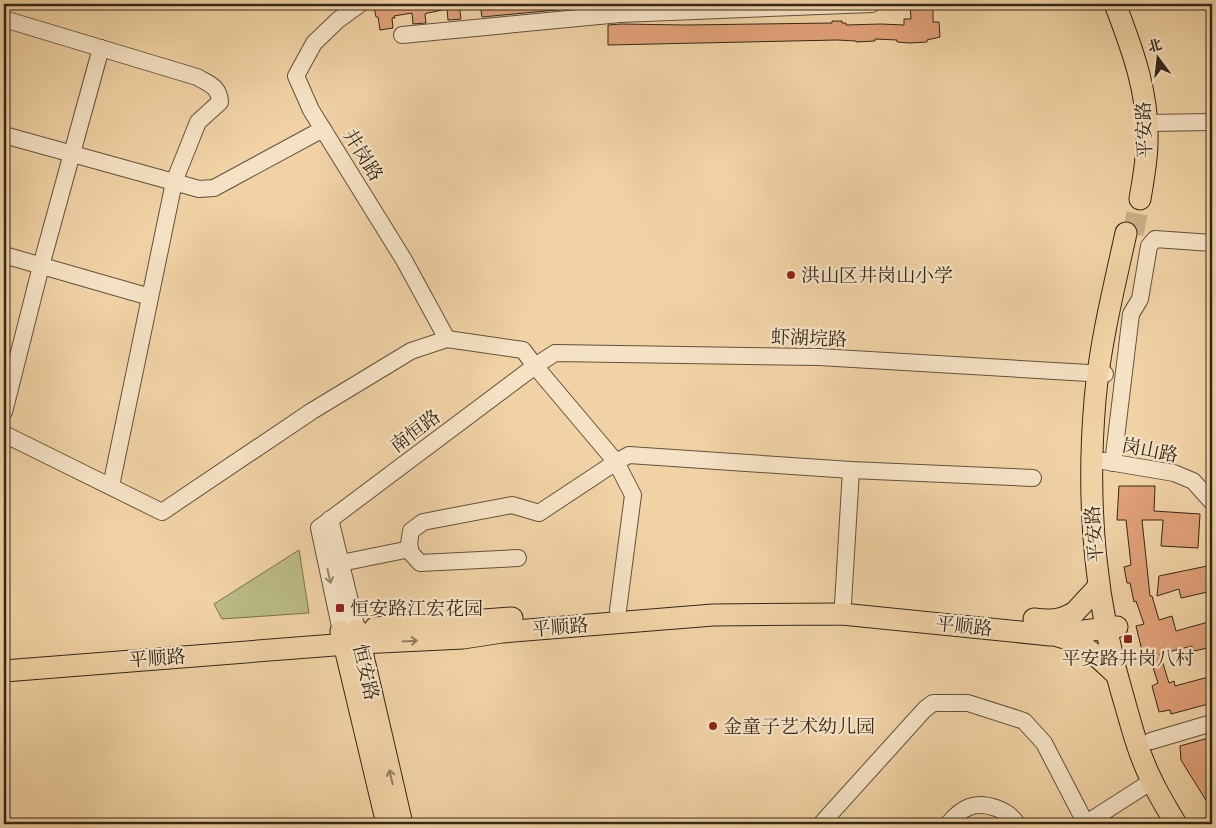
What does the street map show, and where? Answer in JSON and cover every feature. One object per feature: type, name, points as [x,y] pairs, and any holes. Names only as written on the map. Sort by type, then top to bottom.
[{"type":"main road","name":"平安路","points":[[1107,4],[1131,72],[1139,121],[1140,150],[1137,198],[1146,161],[1147,123],[1137,66],[1115,4]]},
{"type":"main road","name":"平安路","points":[[1130,234],[1102,374],[1092,447],[1092,532],[1098,586],[1111,628],[1150,741],[1171,794],[1189,824]]},
{"type":"main road","name":"平安路","points":[[1102,374],[1107,462],[1105,548],[1116,674],[1137,744],[1152,781],[1176,824]]},
{"type":"main road","name":"平顺路","points":[[4,671],[618,610],[761,604],[844,604],[1053,620],[1065,618],[1075,612],[1098,586]]},
{"type":"main road","name":"平顺路","points":[[4,656],[350,637],[463,638],[532,629],[713,615],[860,616],[1050,635],[1111,628]]},
{"type":"main road","points":[[1050,635],[1076,642],[1092,651],[1116,674]]},
{"type":"main road","name":"恒安路","points":[[350,637],[386,824]]},
{"type":"main road","name":"恒安路","points":[[350,637],[402,824]]},
{"type":"street","name":"井岗路","points":[[360,4],[338,20],[314,43],[296,76],[311,110],[404,260],[447,339]]},
{"type":"street","points":[[402,35],[620,9],[872,4]]},
{"type":"street","points":[[4,19],[197,77],[217,89],[220,102],[198,122],[174,182],[111,486]]},
{"type":"street","points":[[4,412],[41,266],[101,48]]},
{"type":"street","points":[[1147,123],[1212,122]]},
{"type":"street","points":[[4,135],[199,189],[214,188],[323,129]]},
{"type":"street","points":[[1107,462],[1131,314],[1140,299],[1148,246],[1155,239],[1212,243]]},
{"type":"street","points":[[4,255],[150,297]]},
{"type":"street","points":[[4,434],[162,512],[312,411],[411,351],[447,339],[523,350],[616,462],[633,495],[618,610]]},
{"type":"street","name":"虾湖垸路","points":[[535,366],[555,353],[819,357],[1102,374]]},
{"type":"street","name":"南恒路","points":[[324,524],[535,366]]},
{"type":"street","points":[[518,558],[420,563],[411,553],[409,544],[412,531],[423,522],[512,505],[539,513],[616,462],[629,456],[851,470],[1033,478]]},
{"type":"street","name":"岗山路","points":[[1107,462],[1174,473],[1193,481],[1212,502]]},
{"type":"street","points":[[844,604],[851,470]]},
{"type":"street","name":"恒安路","points":[[324,524],[341,563],[350,637]]},
{"type":"street","name":"恒安路","points":[[324,524],[350,637]]},
{"type":"street","points":[[341,563],[410,549]]},
{"type":"street","points":[[821,824],[924,709],[933,702],[968,703],[1024,721],[1044,743],[1086,824],[1152,781]]},
{"type":"street","points":[[1150,741],[1212,723]]},
{"type":"street","points":[[948,824],[954,816],[970,806],[992,806],[1012,816],[1017,824]]},
{"type":"green space","points":[[299,550],[309,613],[222,619],[214,604]]},
{"type":"building","points":[[394,4],[459,4],[461,19],[448,20],[447,9],[425,14],[426,23],[413,24],[412,13],[394,16],[395,18],[392,18],[393,28],[380,30],[374,7]]},
{"type":"building","points":[[480,4],[599,4],[599,6],[482,17]]},
{"type":"building","points":[[910,4],[933,4],[933,22],[939,22],[940,37],[927,40],[927,42],[910,43],[897,42],[897,40],[875,39],[875,41],[856,42],[837,40],[608,45],[608,25],[621,24],[686,25],[832,23],[832,21],[842,21],[846,25],[904,25],[904,19],[911,19]]},
{"type":"building","points":[[1119,486],[1155,486],[1154,511],[1200,514],[1198,548],[1161,546],[1163,520],[1142,520],[1150,596],[1152,596],[1159,620],[1172,616],[1176,631],[1212,621],[1212,647],[1194,651],[1192,646],[1160,654],[1169,683],[1174,681],[1175,686],[1212,676],[1212,703],[1171,714],[1170,710],[1159,712],[1152,686],[1158,683],[1150,658],[1144,659],[1136,626],[1144,624],[1136,601],[1134,602],[1130,583],[1127,583],[1124,567],[1131,565],[1126,520],[1117,520]]},
{"type":"building","points":[[1212,565],[1212,591],[1181,598],[1179,589],[1157,596],[1159,576]]},
{"type":"building","points":[[1212,737],[1212,764],[1206,766],[1212,778],[1212,810],[1181,760],[1180,746]]},
{"type":"tunnel","points":[[1133,234],[1140,199]]},
{"type":"place","name":"洪山区井岗山小学","points":[[791,275]]},
{"type":"place","name":"恒安路江宏花园","points":[[340,608]]},
{"type":"place","name":"平安路井岗八村","points":[[1128,639]]},
{"type":"place","name":"金童子艺术幼儿园","points":[[713,726]]}]
